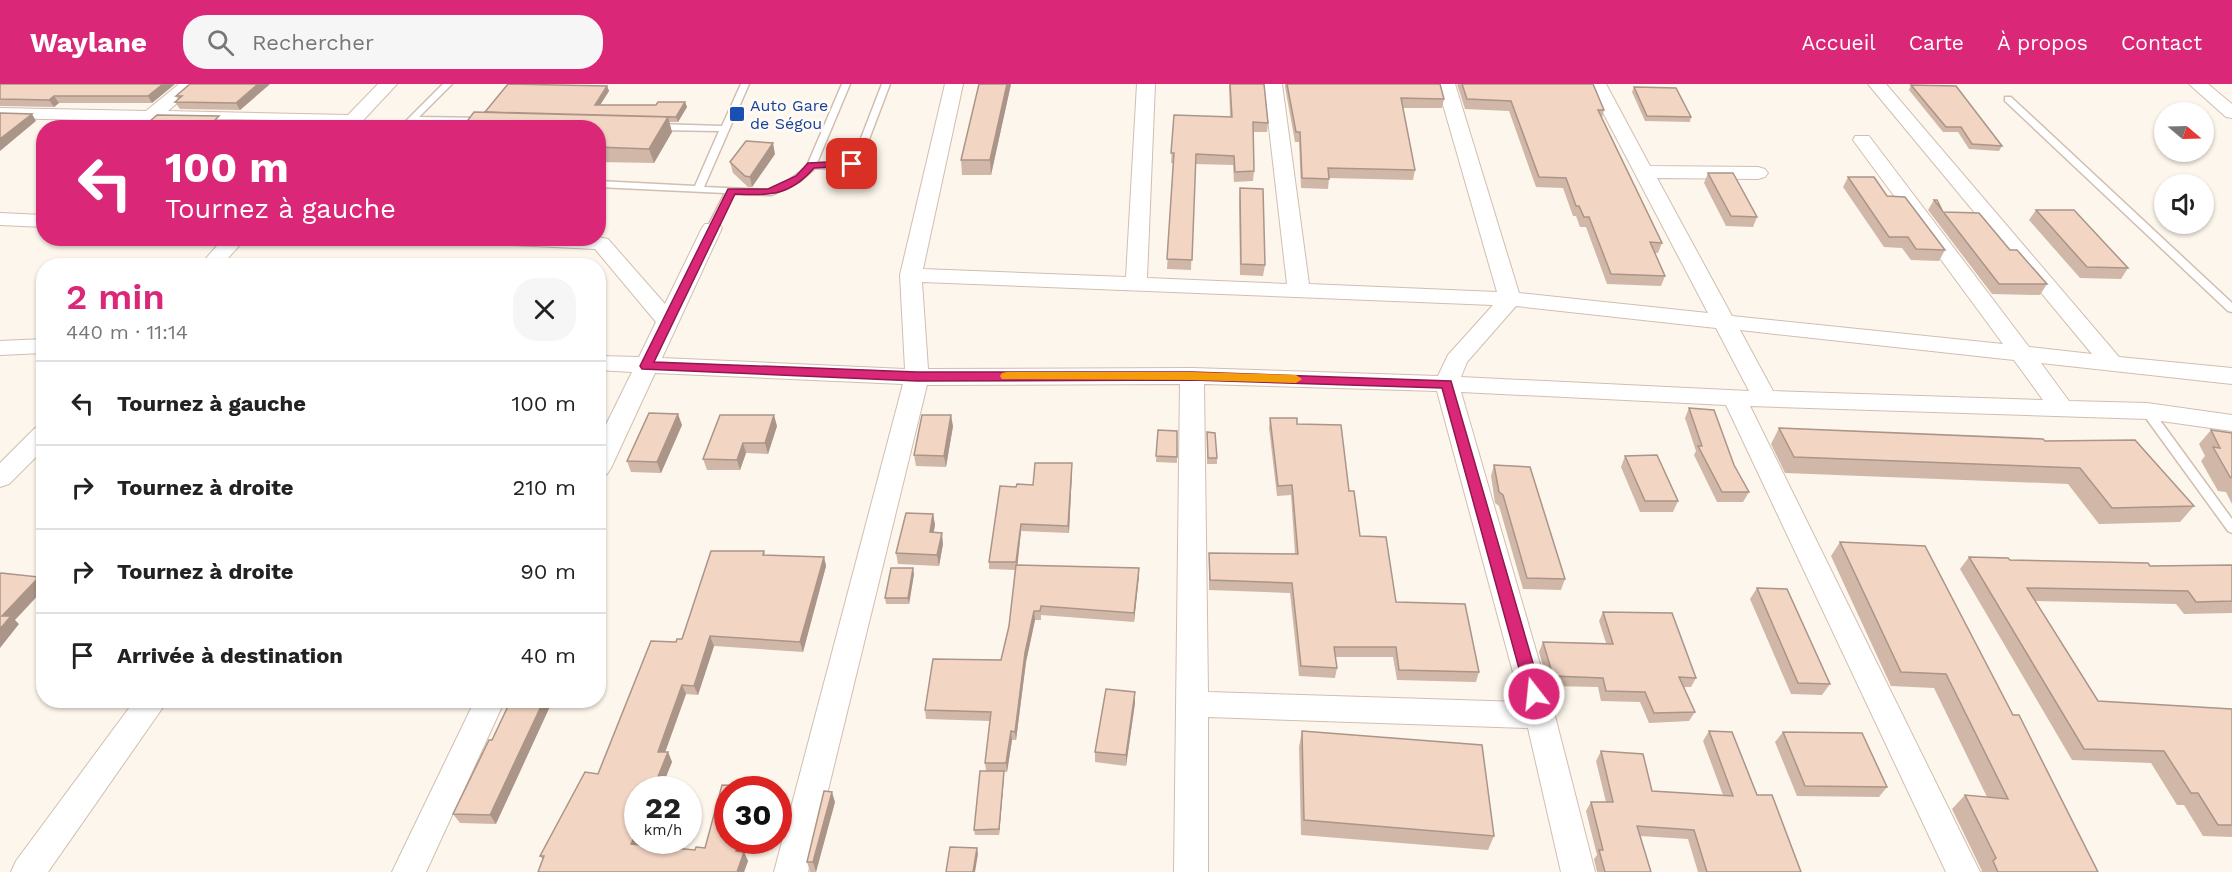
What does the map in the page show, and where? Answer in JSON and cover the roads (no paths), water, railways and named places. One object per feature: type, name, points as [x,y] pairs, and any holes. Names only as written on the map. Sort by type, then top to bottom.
[{"type":"street","points":[[145,120],[190,84]]},
{"type":"street","points":[[353,120],[388,84]]},
{"type":"street","points":[[791,872],[917,376],[911,275],[954,84]]},
{"type":"street","points":[[1136,285],[1146,84]]},
{"type":"street","points":[[1273,84],[1299,291]]},
{"type":"street","points":[[1446,84],[1510,298]]},
{"type":"street","points":[[1598,84],[1766,399]]},
{"type":"street","points":[[1877,84],[2111,362]]},
{"type":"street","points":[[2198,84],[2232,113]]},
{"type":"street","points":[[0,113],[110,120]]},
{"type":"street","points":[[1862,141],[2062,408]]},
{"type":"street","points":[[1645,172],[1758,173]]},
{"type":"street","points":[[21,220],[36,208]]},
{"type":"street","points":[[0,219],[36,221]]},
{"type":"street","points":[[606,451],[712,228]]},
{"type":"street","points":[[217,258],[228,246]]},
{"type":"street","points":[[604,246],[668,322]]},
{"type":"street","points":[[911,275],[1510,298],[2232,376]]},
{"type":"street","points":[[1510,298],[1456,360],[1447,384],[1540,716],[1578,872]]},
{"type":"street","points":[[0,348],[36,346]]},
{"type":"street","points":[[606,364],[917,376],[1192,376],[1447,384],[1734,398],[2147,411],[2232,423]]},
{"type":"street","points":[[1191,872],[1192,376]]},
{"type":"street","points":[[1734,398],[1963,872]]},
{"type":"street","points":[[0,478],[36,442]]},
{"type":"street","points":[[1193,704],[1540,716]]},
{"type":"street","points":[[28,872],[147,708]]},
{"type":"street","points":[[409,872],[486,708]]},
{"type":"lane","points":[[412,119],[448,84]]},
{"type":"lane","points":[[698,189],[745,84]]},
{"type":"lane","points":[[606,184],[769,193],[800,179],[812,165],[846,84]]},
{"type":"lane","points":[[812,165],[840,166],[857,161],[886,84]]},
{"type":"lane","points":[[2008,99],[2232,309]]},
{"type":"lane","points":[[412,119],[439,120]]},
{"type":"lane","points":[[644,126],[725,129]]},
{"type":"lane","points":[[712,228],[731,191]]},
{"type":"lane","points":[[2147,411],[2232,528]]},
{"type":"place","name":"Auto Gare de Ségou","points":[[737,114]]}]
